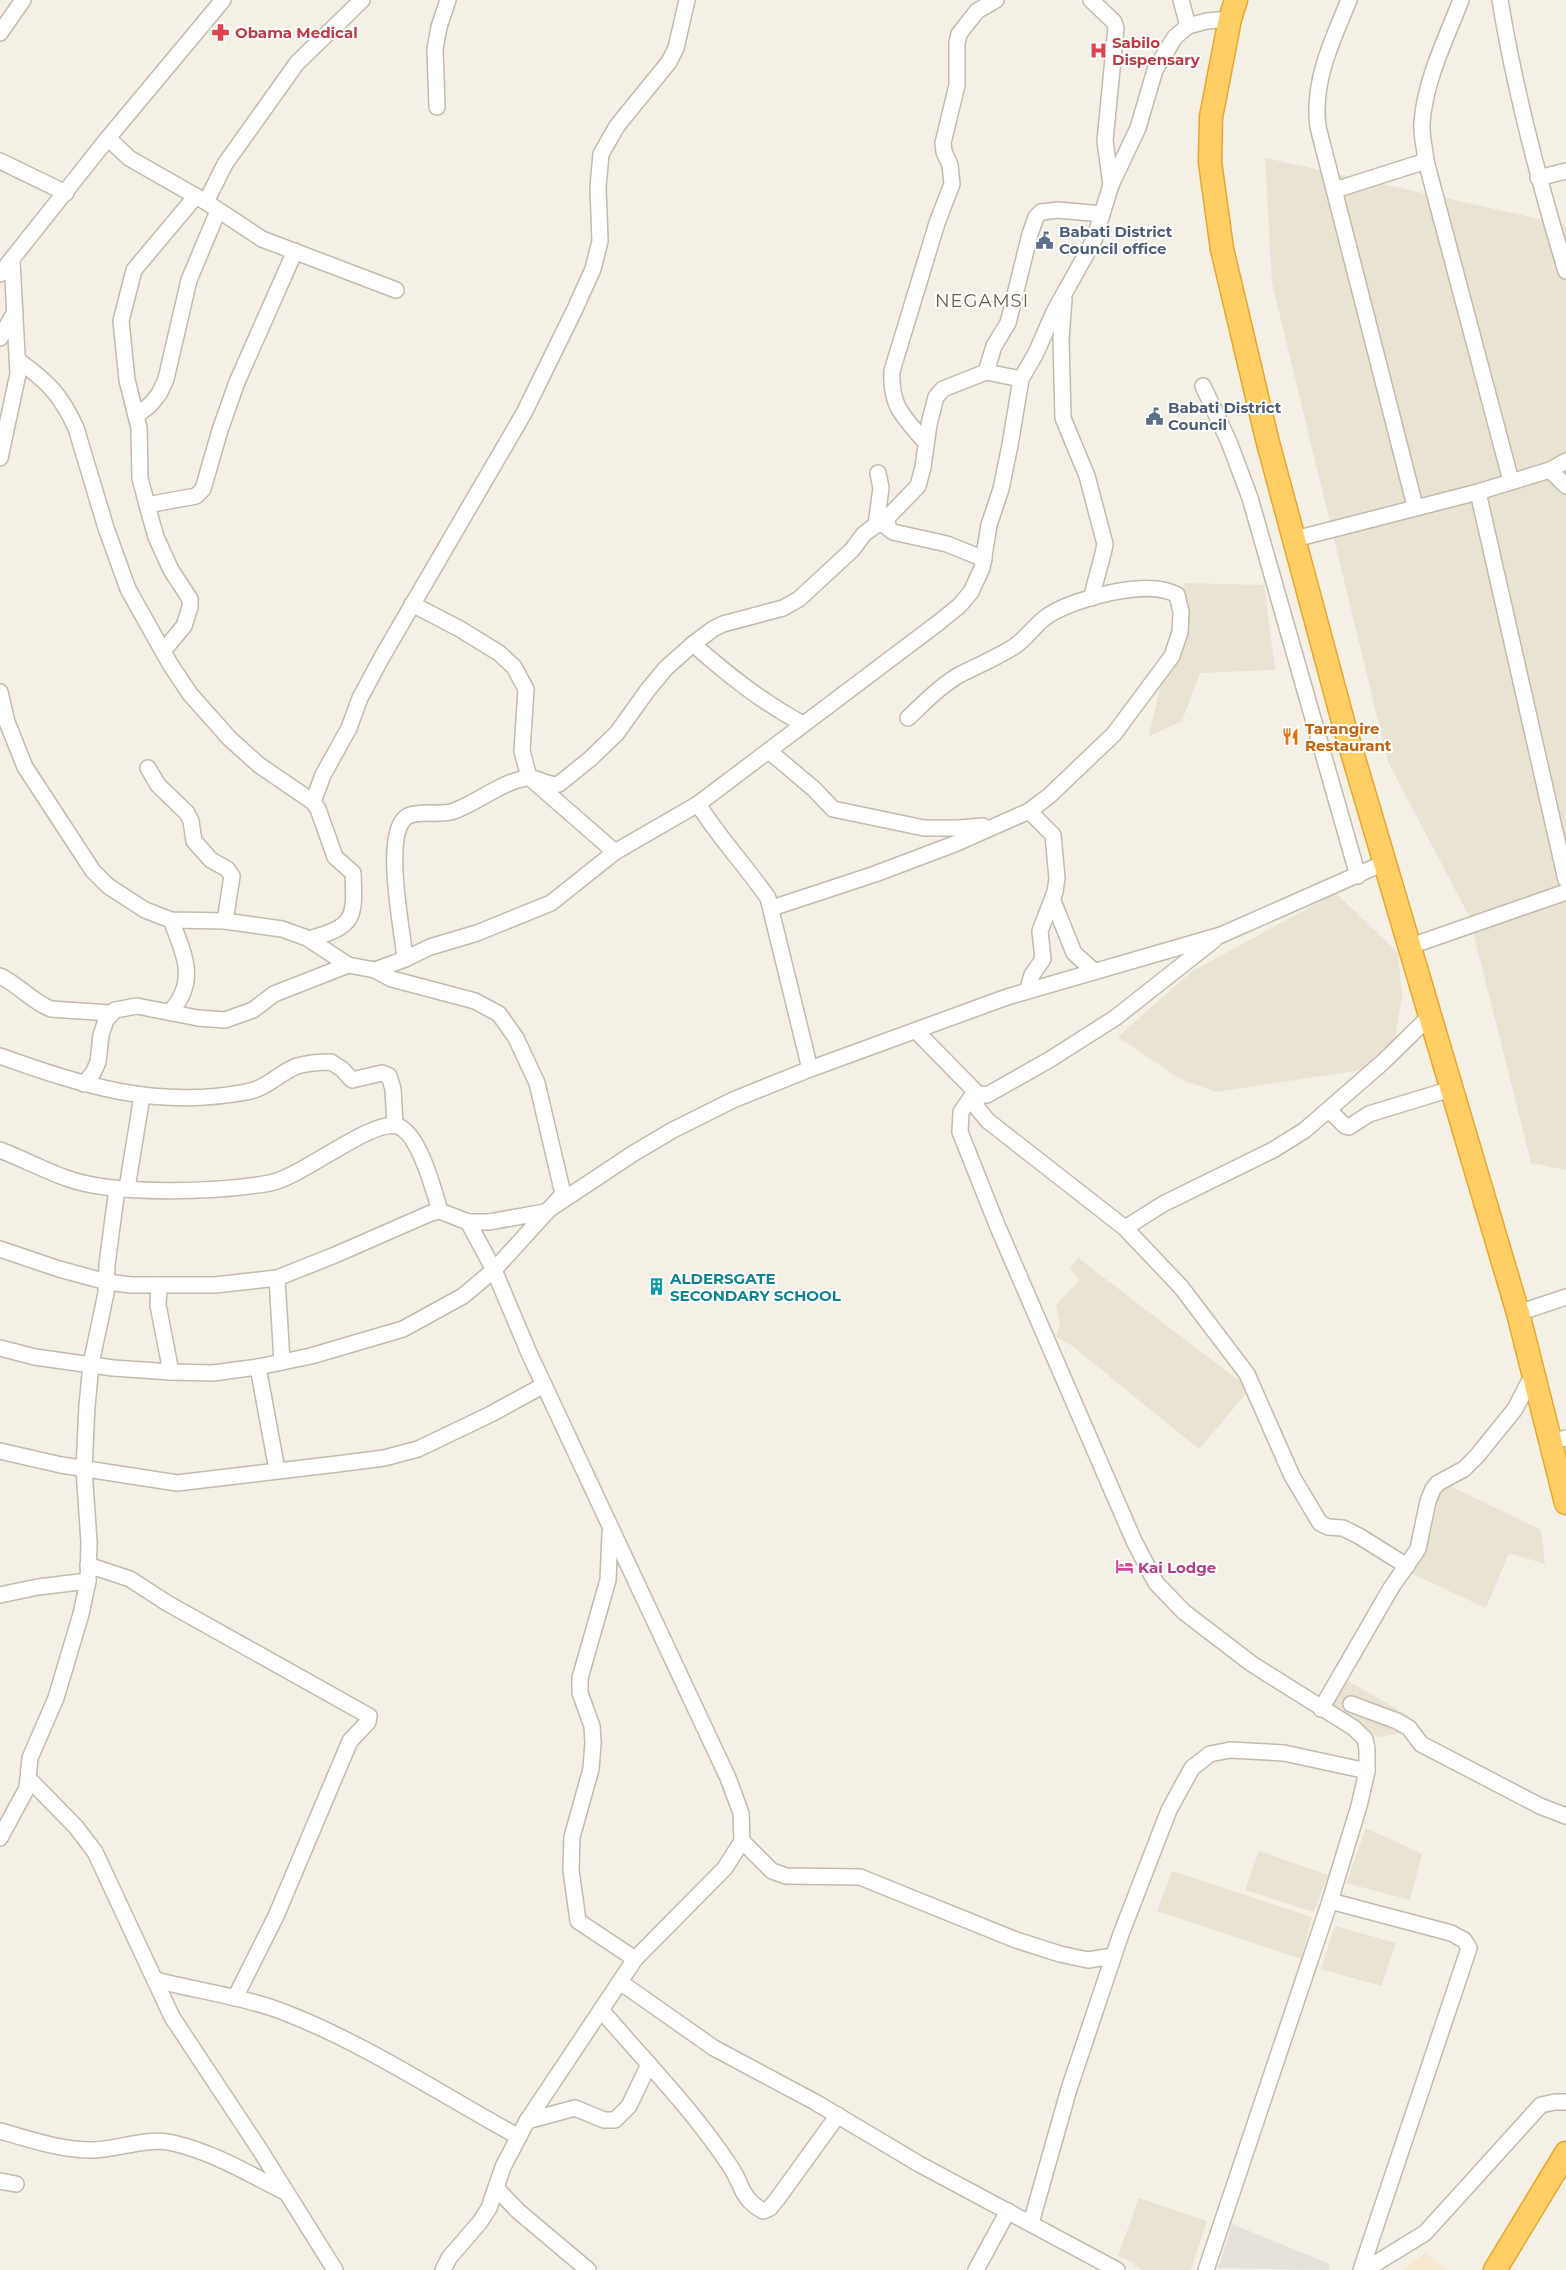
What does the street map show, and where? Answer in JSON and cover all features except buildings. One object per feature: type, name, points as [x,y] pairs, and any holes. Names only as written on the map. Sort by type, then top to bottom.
[{"type":"highway","points":[[1233,10],[1211,117],[1210,162],[1222,249],[1246,358],[1344,725],[1408,947],[1534,1372],[1558,1439],[1566,1503]]},
{"type":"highway","points":[[1495,2270],[1566,2152]]},
{"type":"street","points":[[0,33],[23,0]]},
{"type":"street","points":[[0,274],[108,138],[223,0]]},
{"type":"street","points":[[137,415],[150,405],[159,394],[166,379],[207,203],[225,164],[297,63],[362,0]]},
{"type":"street","points":[[437,107],[435,49],[439,28],[448,0]]},
{"type":"street","points":[[313,802],[323,774],[349,728],[360,698],[412,604],[524,413],[575,309],[593,270],[600,241],[598,187],[601,154],[617,126],[669,62],[676,48],[687,0]]},
{"type":"street","points":[[926,443],[894,403],[891,388],[892,371],[937,223],[952,184],[950,165],[944,152],[944,143],[957,85],[957,41],[962,28],[971,17],[996,0]]},
{"type":"street","points":[[1091,0],[1114,22],[1116,28],[1104,141],[1111,185]]},
{"type":"street","points":[[1181,0],[1188,26]]},
{"type":"street","points":[[1349,0],[1322,75],[1316,103],[1318,127],[1416,506]]},
{"type":"street","points":[[1461,0],[1424,102],[1422,125],[1426,162],[1511,481]]},
{"type":"street","points":[[1500,0],[1518,93],[1538,178],[1566,271]]},
{"type":"street","points":[[375,970],[405,959],[430,946],[477,933],[551,903],[615,852],[667,820],[698,804],[770,752],[803,724],[959,606],[971,592],[984,559],[989,525],[1005,471],[1021,379],[1036,354],[1064,291],[1094,240],[1111,185],[1138,128],[1155,70],[1175,37],[1188,26],[1207,21],[1233,10]]},
{"type":"street","points":[[108,138],[129,158],[207,203],[262,239],[396,290]]},
{"type":"street","points":[[0,161],[66,193]]},
{"type":"street","points":[[1335,190],[1426,162]]},
{"type":"street","points":[[1538,178],[1566,171]]},
{"type":"street","points":[[163,651],[184,626],[190,607],[190,598],[171,570],[156,537],[140,478],[137,415],[130,395],[121,321],[126,295],[134,270],[140,260],[207,203]]},
{"type":"street","points":[[986,372],[994,346],[1010,318],[1014,297],[1019,287],[1030,234],[1036,217],[1040,212],[1058,210],[1102,214]]},
{"type":"street","points":[[147,505],[196,496],[203,489],[220,430],[237,382],[295,251]]},
{"type":"street","points":[[0,458],[17,386],[19,361],[12,261]]},
{"type":"street","points":[[1064,291],[1061,340],[1063,418],[1087,476],[1105,544],[1103,556],[1096,574],[1092,598]]},
{"type":"street","points":[[0,338],[15,312]]},
{"type":"street","points":[[19,361],[45,379],[70,414],[76,428],[106,528],[128,589],[190,694],[230,739],[259,765],[313,802],[318,809],[334,858],[354,873],[352,914],[348,921],[334,932],[309,939]]},
{"type":"street","points":[[405,959],[394,862],[396,831],[400,823],[410,815],[451,812],[472,803],[500,786],[529,777],[556,785],[590,759],[617,733],[666,668],[693,644],[723,624],[783,608],[799,599],[852,550],[864,534],[881,525],[891,512],[910,497],[918,486],[936,397],[943,389],[986,372],[1021,379]]},
{"type":"street","points":[[1203,386],[1229,442],[1250,498],[1358,876]]},
{"type":"street","points":[[1295,539],[1416,506],[1478,492],[1550,470],[1566,461]]},
{"type":"street","points":[[1550,470],[1566,486]]},
{"type":"street","points":[[878,473],[881,488],[881,525]]},
{"type":"street","points":[[1478,492],[1566,880]]},
{"type":"street","points":[[881,525],[893,532],[947,544],[984,559]]},
{"type":"street","points":[[772,908],[875,874],[999,824],[1029,811],[1049,796],[1114,734],[1172,656],[1180,632],[1182,612],[1177,595],[1169,590],[1150,588],[1092,598],[1048,615],[1017,645],[960,675],[928,698],[908,718]]},
{"type":"street","points":[[412,604],[499,653],[514,667],[526,690],[522,751],[529,777],[615,852]]},
{"type":"street","points":[[693,644],[732,680],[773,708],[803,724]]},
{"type":"street","points":[[0,692],[7,722],[25,768],[93,871],[108,886],[127,900],[145,910],[171,920],[225,921],[282,928],[309,939],[348,965],[375,970],[392,979],[475,1001],[499,1014],[516,1038],[536,1083],[563,1188],[560,1199],[545,1212],[494,1270],[463,1296],[403,1329],[282,1362],[213,1373],[171,1372],[91,1364],[36,1357],[0,1348]]},
{"type":"street","points":[[770,752],[789,770],[814,789],[829,806],[838,811],[924,828],[959,828],[999,824]]},
{"type":"street","points":[[148,768],[158,785],[187,813],[191,821],[194,841],[197,845],[211,860],[227,869],[232,876],[225,921]]},
{"type":"street","points":[[698,804],[716,832],[756,880],[772,908],[810,1069]]},
{"type":"street","points":[[1027,991],[1032,975],[1043,959],[1042,924],[1053,901],[1057,878],[1055,839],[1051,832],[1029,811]]},
{"type":"street","points":[[0,1249],[59,1270],[106,1282],[159,1285],[215,1285],[277,1278],[335,1255],[419,1216],[440,1212],[468,1222],[489,1222],[545,1212],[673,1130],[733,1100],[810,1069],[1027,991],[1221,935],[1384,863]]},
{"type":"street","points":[[1408,947],[1566,892]]},
{"type":"street","points":[[1053,901],[1074,953],[1094,971]]},
{"type":"street","points":[[171,920],[186,965],[186,986],[181,1000],[171,1011]]},
{"type":"street","points":[[974,1093],[987,1095],[1049,1060],[1115,1018],[1221,935]]},
{"type":"street","points":[[0,976],[23,990],[42,1006],[51,1009],[110,1013],[131,1006],[171,1011],[198,1018],[225,1020],[252,1010],[274,994],[348,965]]},
{"type":"street","points":[[84,1084],[93,1073],[98,1062],[101,1035],[110,1013]]},
{"type":"street","points":[[1125,1228],[1163,1204],[1273,1150],[1329,1110],[1430,1016]]},
{"type":"street","points":[[916,1031],[968,1082],[974,1093],[978,1109],[988,1122],[1125,1228],[1181,1287],[1247,1374],[1292,1476],[1320,1523],[1328,1527],[1347,1530],[1407,1566]]},
{"type":"street","points":[[0,1056],[84,1084],[142,1096],[204,1097],[249,1092],[296,1067],[331,1062],[342,1069],[352,1080],[382,1073],[389,1076],[394,1088],[395,1125]]},
{"type":"street","points":[[1329,1110],[1345,1126],[1349,1127],[1375,1112],[1451,1089]]},
{"type":"street","points":[[974,1093],[961,1112],[960,1132],[997,1225],[1134,1541],[1156,1582],[1184,1612],[1252,1664],[1354,1728],[1365,1739],[1368,1749],[1367,1771],[1359,1806],[1330,1901],[1206,2270]]},
{"type":"street","points":[[0,1838],[27,1788],[30,1758],[59,1689],[82,1614],[88,1581],[89,1542],[84,1468],[91,1364],[122,1189],[142,1096]]},
{"type":"street","points":[[0,1150],[68,1179],[122,1189],[222,1188],[270,1183],[286,1178],[371,1131],[386,1125],[395,1125],[403,1128],[420,1153],[440,1212]]},
{"type":"street","points":[[443,2270],[449,2258],[480,2222],[496,2188],[503,2167],[527,2121],[635,1959],[725,1868],[742,1841],[741,1813],[728,1778],[544,1385],[494,1270],[468,1222]]},
{"type":"street","points":[[277,1278],[282,1362]]},
{"type":"street","points":[[159,1285],[158,1305],[171,1372]]},
{"type":"street","points":[[1518,1313],[1566,1297]]},
{"type":"street","points":[[258,1367],[277,1470]]},
{"type":"street","points":[[1321,1709],[1391,1588],[1420,1545],[1428,1501],[1433,1489],[1438,1482],[1464,1468],[1476,1456],[1515,1409],[1534,1372]]},
{"type":"street","points":[[0,1451],[84,1468],[177,1483],[384,1458],[418,1449],[491,1414],[544,1385]]},
{"type":"street","points":[[610,1526],[608,1580],[580,1678],[582,1704],[592,1726],[593,1759],[572,1838],[571,1870],[578,1921],[635,1959]]},
{"type":"street","points":[[88,1565],[130,1579],[167,1603],[369,1716],[368,1722],[350,1742],[276,1916],[236,1998]]},
{"type":"street","points":[[0,1595],[38,1587],[88,1581]]},
{"type":"street","points":[[1339,1680],[1351,1704],[1354,1728]]},
{"type":"street","points":[[1351,1704],[1397,1720],[1409,1728],[1421,1744],[1540,1806],[1566,1816]]},
{"type":"street","points":[[1031,2223],[1069,2089],[1088,2039],[1113,1956],[1169,1810],[1186,1778],[1204,1758],[1230,1750],[1268,1752],[1367,1771]]},
{"type":"street","points":[[29,1779],[76,1827],[95,1852],[172,2018],[335,2270]]},
{"type":"street","points":[[742,1841],[772,1871],[786,1876],[860,1877],[1016,1940],[1060,1954],[1088,1960],[1113,1956]]},
{"type":"street","points":[[1330,1901],[1451,1933],[1464,1940],[1469,1948],[1361,2270]]},
{"type":"street","points":[[156,1980],[236,1998],[281,2012],[336,2036],[519,2137]]},
{"type":"street","points":[[620,1982],[714,2048],[838,2116],[919,2164],[1117,2270]]},
{"type":"street","points":[[601,2010],[717,2146],[734,2171],[744,2195],[753,2205],[763,2211],[770,2208],[778,2198],[838,2116]]},
{"type":"street","points":[[527,2121],[575,2108],[604,2120],[616,2120],[629,2106],[649,2064]]},
{"type":"street","points":[[1365,2270],[1426,2233],[1541,2105],[1566,2102]]},
{"type":"street","points":[[0,2131],[75,2149],[94,2150],[154,2141],[173,2143],[217,2158],[286,2192]]},
{"type":"street","points":[[0,2181],[16,2184]]},
{"type":"street","points":[[496,2188],[518,2211],[588,2270]]},
{"type":"street","points":[[976,2270],[1008,2211]]},
{"type":"shaded area","points":[[1265,158],[1566,225],[1566,1170],[1531,1163],[1469,916],[1388,762],[1272,283]]},
{"type":"shaded area","points":[[1184,583],[1264,585],[1275,670],[1200,673],[1182,721],[1149,736]]},
{"type":"shaded area","points":[[1336,893],[1398,953],[1402,996],[1395,1038],[1361,1070],[1216,1092],[1180,1079],[1118,1037],[1191,972]]},
{"type":"shaded area","points":[[1078,1258],[1250,1389],[1199,1449],[1071,1345],[1056,1337],[1060,1323],[1056,1305],[1080,1280],[1070,1269]]},
{"type":"shaded area","points":[[1442,1482],[1541,1530],[1545,1564],[1509,1553],[1486,1608],[1408,1572]]},
{"type":"shaded area","points":[[1341,1677],[1409,1716],[1402,1733],[1377,1737],[1322,1709]]},
{"type":"shaded area","points":[[1366,1828],[1422,1854],[1410,1900],[1346,1883]]},
{"type":"shaded area","points":[[1259,1851],[1328,1875],[1314,1912],[1245,1890]]},
{"type":"shaded area","points":[[1172,1871],[1312,1917],[1301,1959],[1157,1911]]},
{"type":"shaded area","points":[[1335,1926],[1396,1943],[1381,1986],[1321,1969]]},
{"type":"shaded area","points":[[1139,2198],[1207,2221],[1191,2270],[1143,2270],[1134,2265],[1134,2263],[1118,2256]]},
{"type":"shaded area","points":[[1232,2224],[1330,2264],[1329,2270],[1218,2268]]},
{"type":"shaded area","points":[[1425,2253],[1447,2269],[1447,2270],[1404,2270]]},
{"type":"place","name":"Obama Medical","points":[[221,32]]},
{"type":"place","name":"Sabilo Dispensary","points":[[1098,51]]},
{"type":"place","name":"Babati District Council office","points":[[1045,240]]},
{"type":"place","name":"Babati District Council","points":[[1154,416]]},
{"type":"place","name":"Tarangire Restaurant","points":[[1291,737]]},
{"type":"place","name":"ALDERSGATE SECONDARY SCHOOL","points":[[656,1287]]},
{"type":"place","name":"Kai Lodge","points":[[1124,1567]]},
{"type":"district","name":"NEGAMSI","points":[[982,301]]}]
